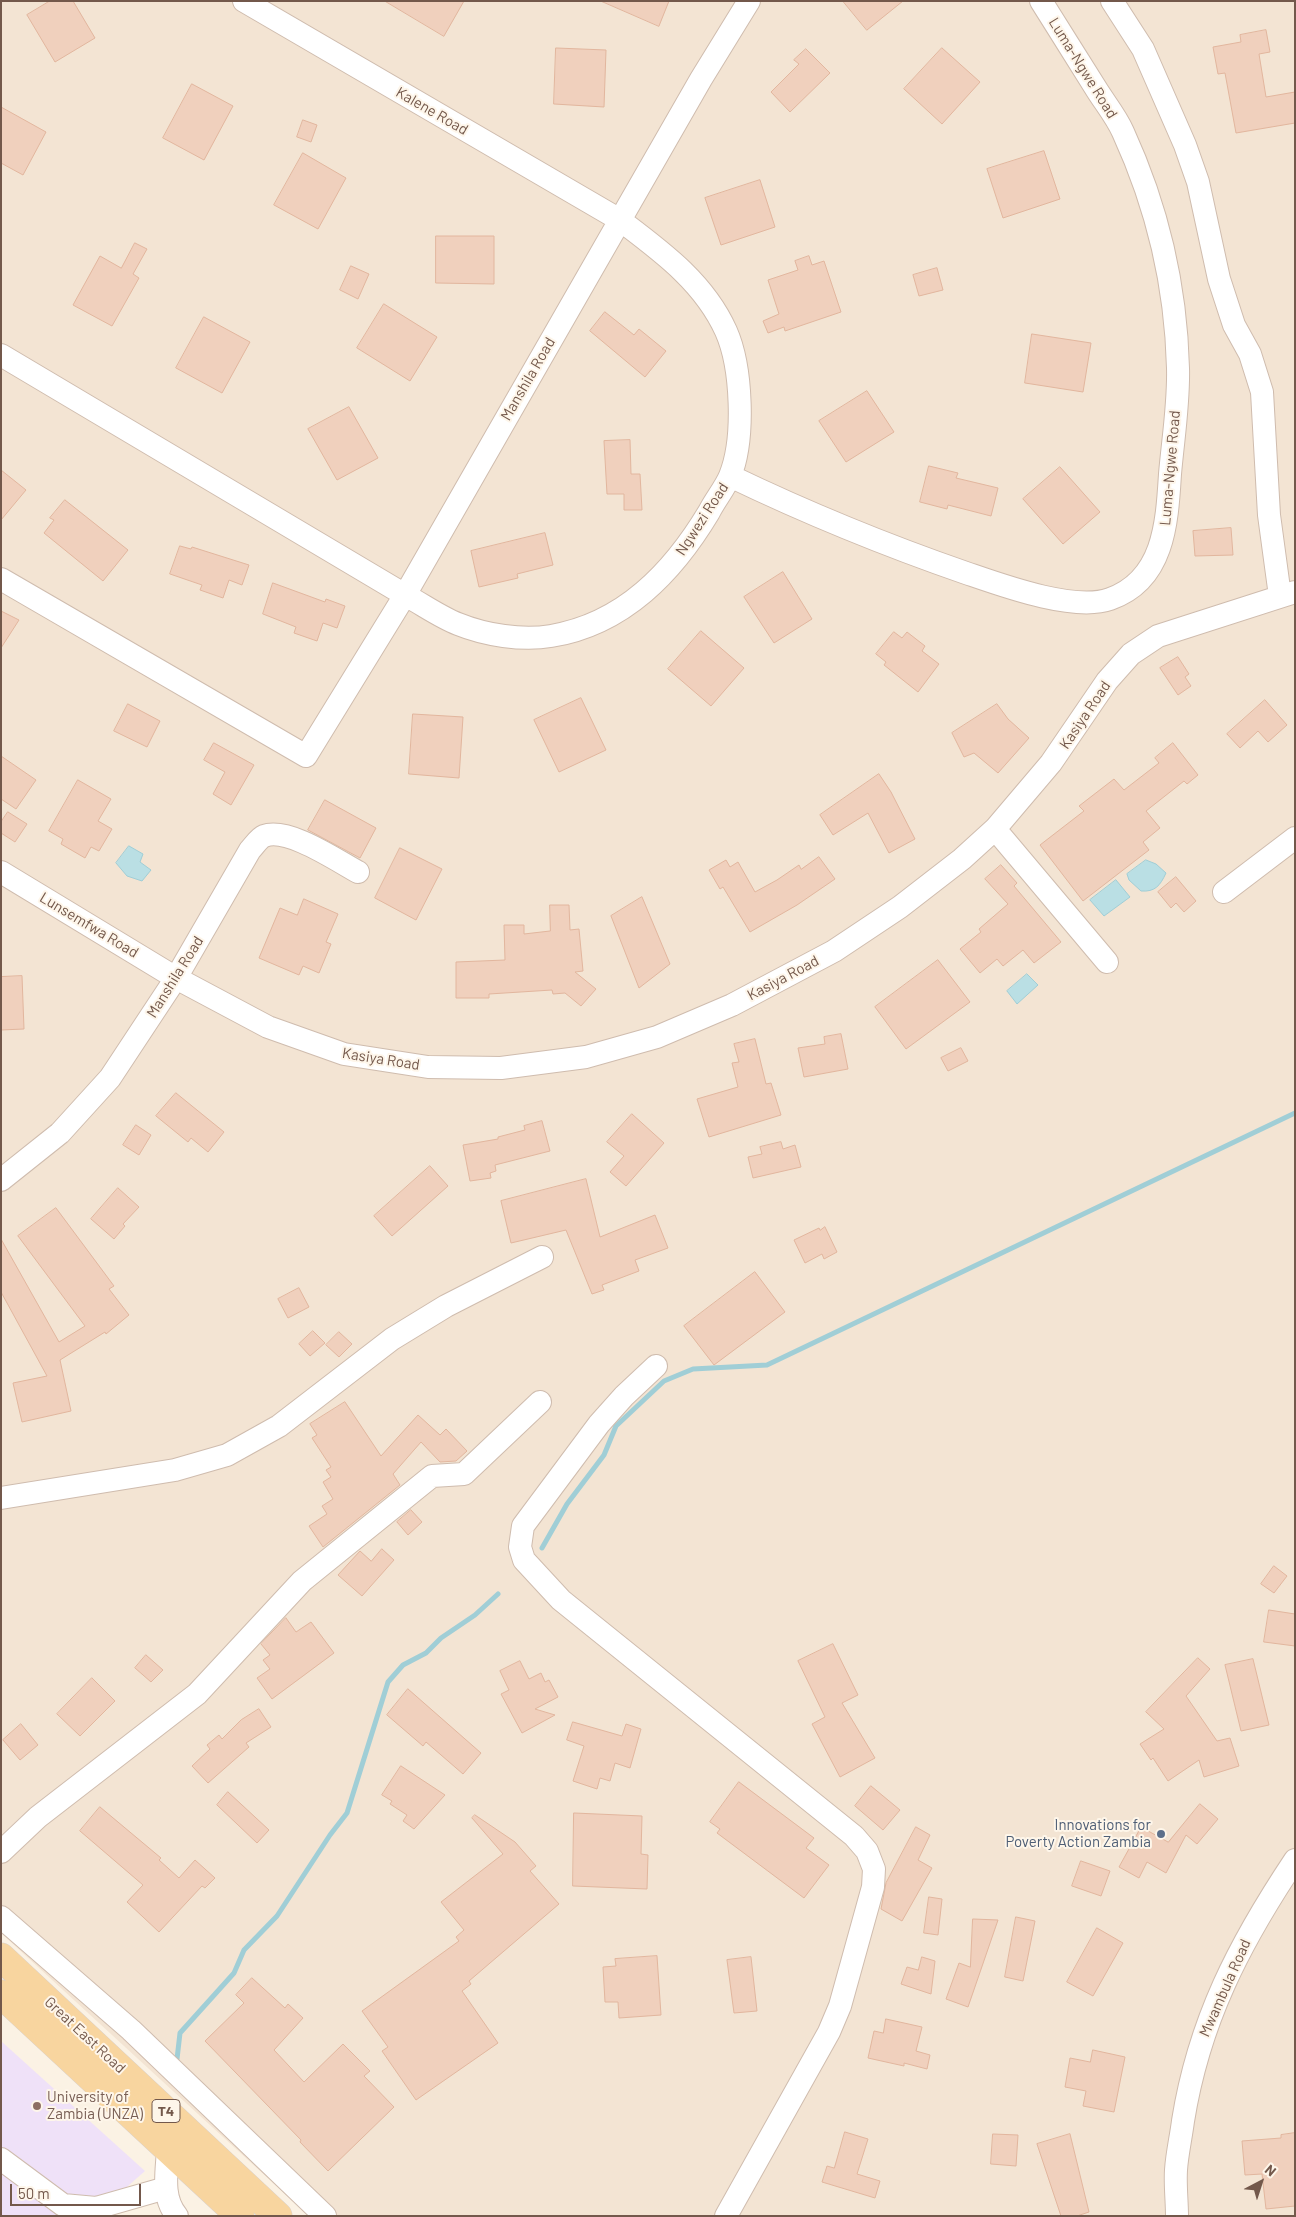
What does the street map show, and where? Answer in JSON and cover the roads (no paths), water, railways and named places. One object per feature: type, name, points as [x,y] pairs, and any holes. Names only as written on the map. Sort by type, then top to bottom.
[{"type":"main road","name":"Great East Road","points":[[1,1957],[278,2216]]},
{"type":"main road","name":"Great East Road","points":[[1,1994],[240,2216]]},
{"type":"street","name":"Kalene Road","points":[[244,1],[620,220]]},
{"type":"street","name":"Manshila Road","points":[[1,579],[306,756],[405,595],[620,220],[749,1]]},
{"type":"street","name":"Luma-Ngwe Road","points":[[730,476],[812,515],[882,544],[1012,589],[1074,602],[1109,600],[1140,582],[1160,552],[1167,516],[1178,371],[1176,320],[1167,261],[1150,200],[1122,130],[1041,1]]},
{"type":"street","points":[[1112,1],[1143,49],[1185,145],[1198,182],[1219,279],[1234,325],[1250,354],[1262,392],[1269,515],[1287,594]]},
{"type":"street","name":"Ngwezi Road","points":[[1,355],[405,595],[458,624],[508,636],[550,636],[592,625],[632,604],[664,575],[695,534],[730,476],[740,412],[738,373],[726,331],[702,291],[684,272],[671,259],[620,220]]},
{"type":"street","name":"Kasiya Road","points":[[176,978],[268,1027],[344,1054],[428,1067],[501,1068],[586,1057],[665,1034],[732,1005],[834,951],[900,907],[962,859],[995,829],[1052,763],[1107,681],[1131,654],[1158,636],[1287,594]]},
{"type":"street","points":[[995,829],[1107,962]]},
{"type":"street","name":"Manshila Road","points":[[1,1180],[60,1133],[110,1078],[176,978],[250,850],[262,836],[278,833],[297,840],[358,872]]},
{"type":"street","points":[[1224,892],[1295,838]]},
{"type":"street","name":"Lunsemfwa Road","points":[[1,872],[176,978]]},
{"type":"street","points":[[1,1498],[175,1470],[227,1455],[279,1426],[392,1338],[446,1306],[542,1257]]},
{"type":"street","points":[[656,1366],[624,1396],[599,1424],[523,1526],[520,1547],[524,1560],[561,1600],[854,1836],[867,1851],[874,1869],[873,1887],[848,1980],[829,2032],[726,2216]]},
{"type":"street","points":[[1,1852],[38,1817],[197,1694],[302,1580],[432,1476],[464,1474],[540,1402]]},
{"type":"street","name":"Mwambula Road","points":[[1177,2216],[1176,2168],[1189,2087],[1207,2023],[1243,1944],[1262,1910],[1295,1860]]},
{"type":"street","points":[[1,1916],[131,2030],[324,2216]]},
{"type":"street","points":[[168,2149],[166,2188],[170,2208],[177,2216]]},
{"type":"street","points":[[1,2159],[63,2204],[96,2208],[166,2188]]},
{"type":"water","points":[[129,846],[143,854],[140,862],[151,870],[142,881],[127,876],[116,863]]},
{"type":"water","points":[[1146,860],[1156,864],[1166,873],[1156,887],[1141,891],[1129,880],[1127,874]]},
{"type":"water","points":[[1116,880],[1130,897],[1104,916],[1090,900]]},
{"type":"water","points":[[1027,974],[1038,985],[1017,1004],[1007,991]]},
{"type":"waterway","points":[[542,1548],[567,1504],[604,1455],[616,1426],[664,1381],[693,1369],[767,1365],[1295,1113]]},
{"type":"waterway","points":[[177,2059],[180,2033],[234,1973],[244,1950],[277,1916],[330,1835],[347,1813],[388,1682],[403,1665],[426,1653],[441,1638],[475,1615],[498,1594]]},
{"type":"place","name":"Innovations for Poverty Action Zambia","points":[[1161,1834]]},
{"type":"place","name":"University of Zambia (UNZA)","points":[[37,2106]]}]
